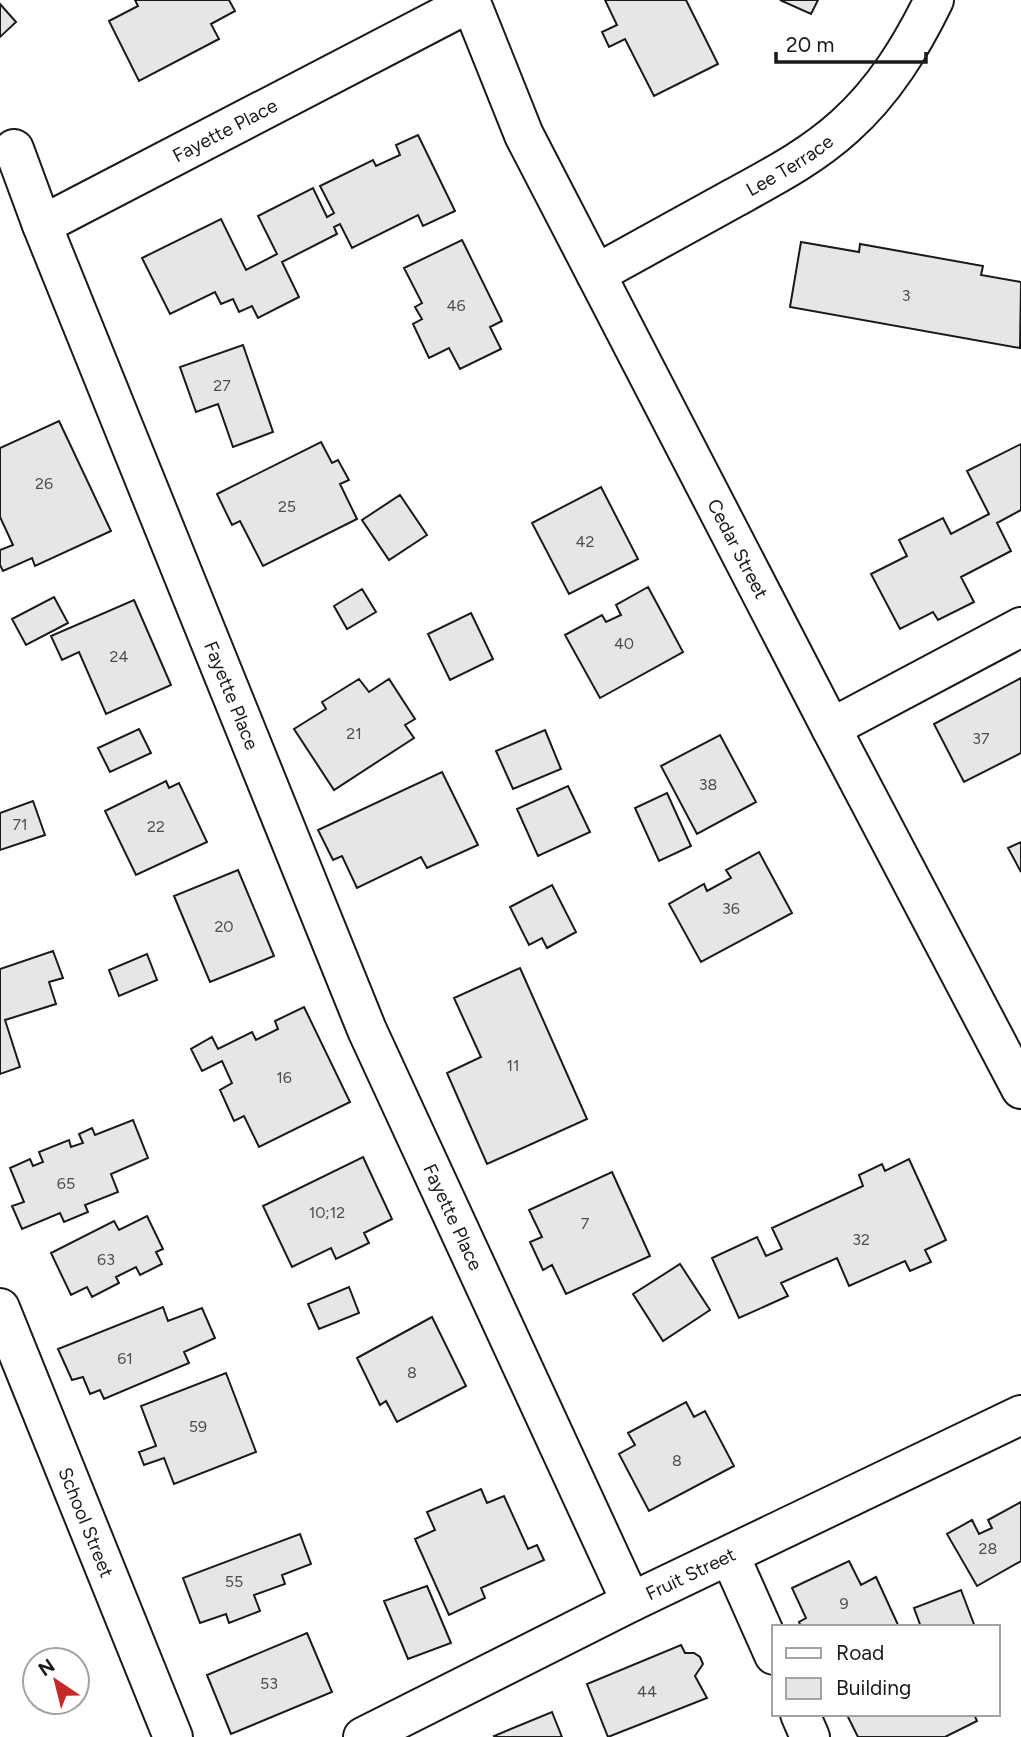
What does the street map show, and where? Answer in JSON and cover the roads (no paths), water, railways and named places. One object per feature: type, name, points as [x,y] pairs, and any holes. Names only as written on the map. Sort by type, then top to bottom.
[{"type":"street","name":"Lee Terrace","points":[[596,274],[771,178],[820,147],[846,125],[893,73],[916,37],[934,0]]},
{"type":"street","name":"Cedar Street","points":[[470,1],[524,135],[831,729],[1021,1089]]},
{"type":"street","name":"Fayette Place","points":[[470,1],[42,225],[367,1030],[631,1602]]},
{"type":"street","points":[[14,149],[42,225]]},
{"type":"street","points":[[831,729],[1021,627]]},
{"type":"street","name":"School Street","points":[[0,1308],[173,1737]]},
{"type":"street","name":"Fruit Street","points":[[363,1737],[631,1602],[1021,1415]]},
{"type":"street","points":[[730,1556],[772,1650]]},
{"type":"street","points":[[801,1716],[810,1737]]}]
